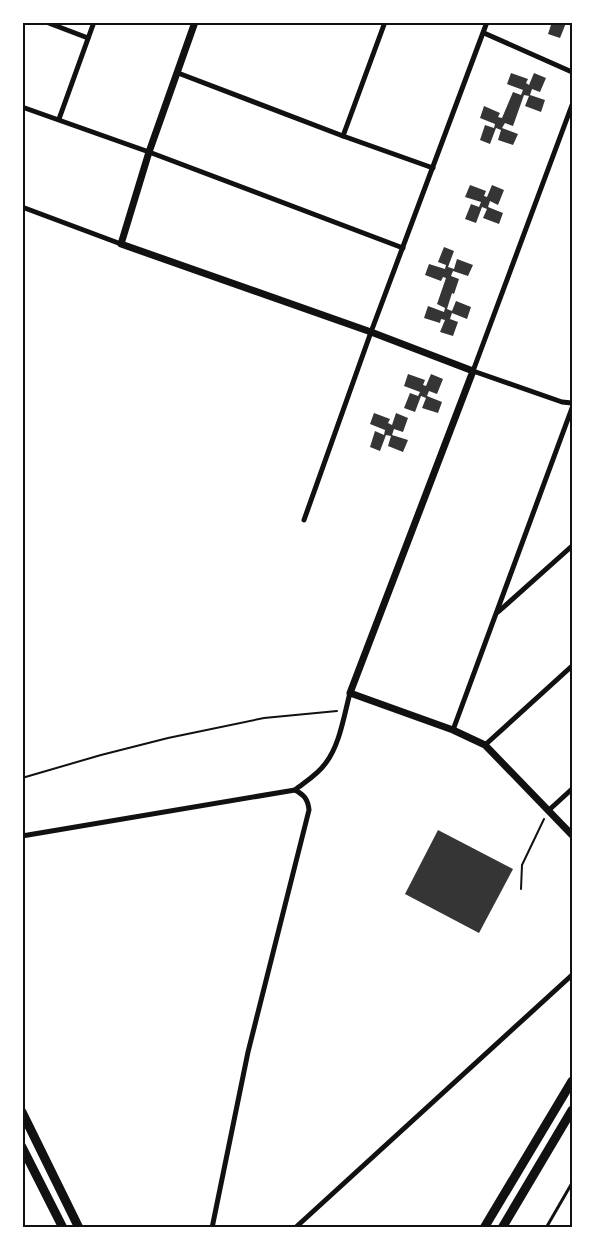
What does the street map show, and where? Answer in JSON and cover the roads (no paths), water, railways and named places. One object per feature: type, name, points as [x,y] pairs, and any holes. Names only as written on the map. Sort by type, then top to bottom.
[{"type":"main road","points":[[484,1228],[572,1081]]},
{"type":"main road","points":[[502,1228],[572,1110]]},
{"type":"main road","points":[[22,1112],[79,1228]]},
{"type":"main road","points":[[22,1147],[63,1228]]},
{"type":"street","points":[[46,22],[88,38]]},
{"type":"street","points":[[59,119],[94,22]]},
{"type":"street","points":[[121,244],[149,152],[195,22]]},
{"type":"street","points":[[342,136],[385,22]]},
{"type":"street","points":[[304,520],[371,332],[487,22]]},
{"type":"street","points":[[484,33],[572,72]]},
{"type":"street","points":[[178,73],[342,136],[433,168]]},
{"type":"street","points":[[22,836],[295,790],[320,770],[326,762],[336,740],[350,693],[572,105]]},
{"type":"street","points":[[22,107],[149,152],[403,248]]},
{"type":"street","points":[[22,207],[371,332],[473,371],[562,402],[572,402]]},
{"type":"street","points":[[453,730],[572,408]]},
{"type":"street","points":[[497,613],[572,546]]},
{"type":"street","points":[[484,745],[572,666]]},
{"type":"street","points":[[350,693],[453,730],[484,745],[572,835]]},
{"type":"street","points":[[549,810],[572,789]]},
{"type":"street","points":[[212,1228],[248,1052],[309,810],[308,801],[304,795],[295,790]]},
{"type":"street","points":[[295,1228],[572,975]]},
{"type":"lane","points":[[546,1228],[572,1183]]}]
